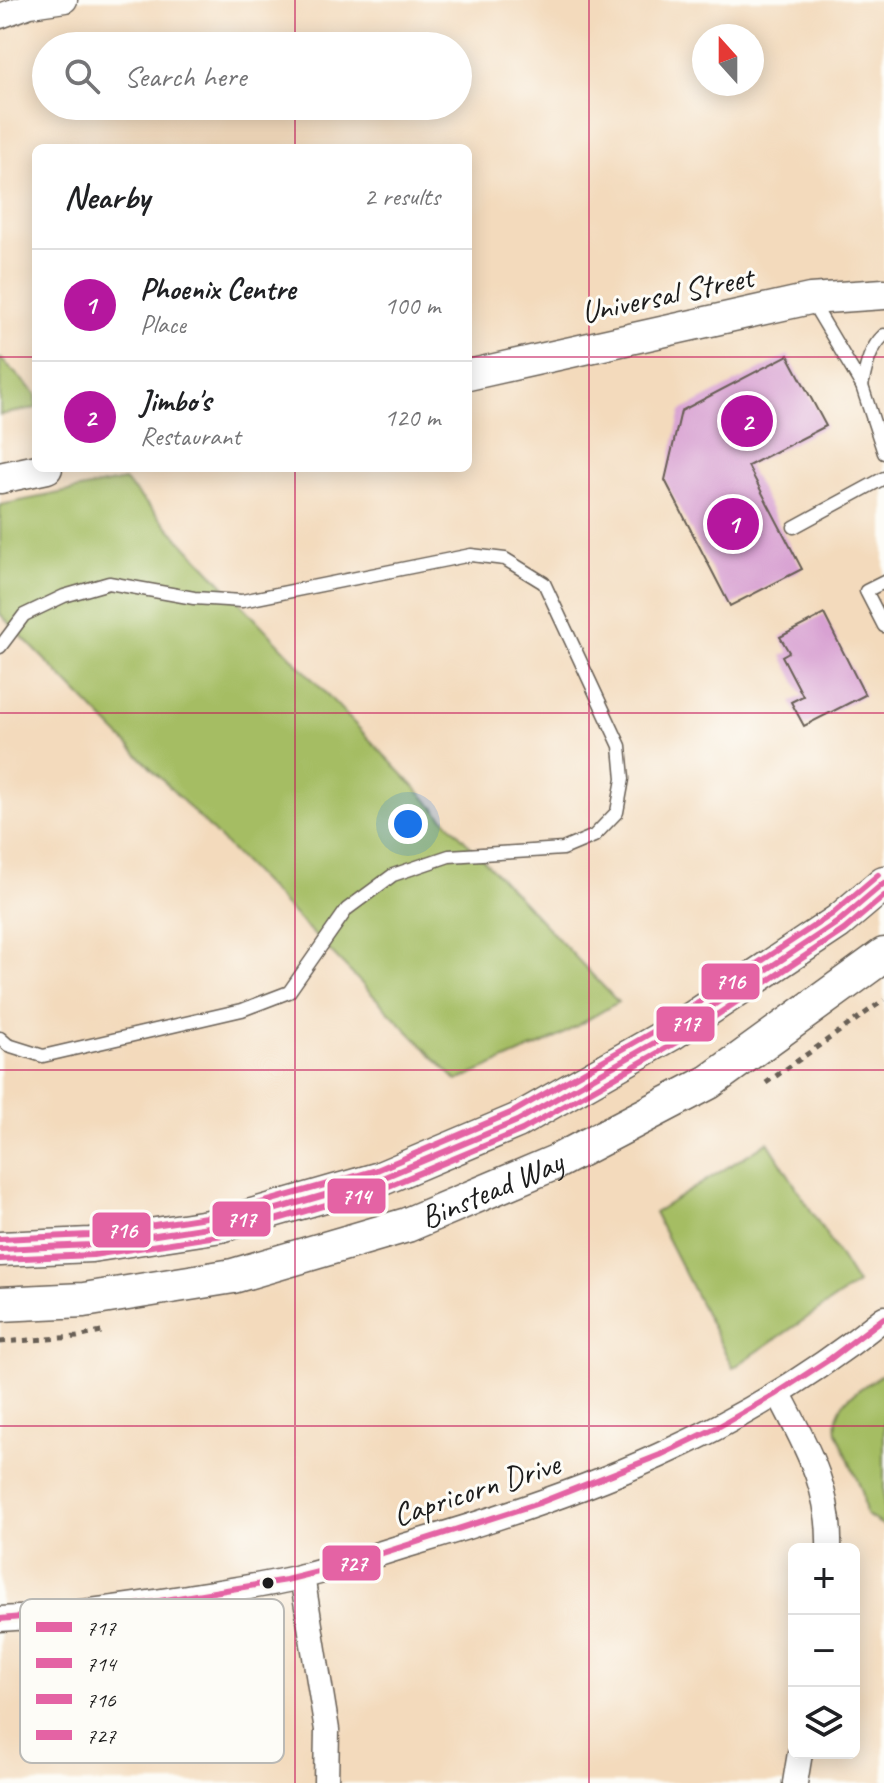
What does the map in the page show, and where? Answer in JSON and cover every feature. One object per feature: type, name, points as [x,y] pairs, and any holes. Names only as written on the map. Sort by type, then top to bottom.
[{"type":"main road","name":"Binstead Way","points":[[0,1249],[91,1245],[221,1225],[380,1179],[517,1121],[670,1034],[838,922],[884,883]]},
{"type":"main road","name":"Binstead Way","points":[[0,1304],[84,1300],[233,1276],[407,1225],[556,1162],[709,1082],[884,955]]},
{"type":"street","points":[[0,16],[30,5],[65,0]]},
{"type":"street","name":"Universal Street","points":[[472,374],[810,299],[884,294]]},
{"type":"street","points":[[0,478],[32,471]]},
{"type":"street","name":"Capricorn Drive","points":[[170,1599],[302,1576],[505,1517],[595,1483],[669,1453],[779,1394],[884,1318]]},
{"type":"street","points":[[779,1394],[814,1462],[826,1500],[829,1543]]},
{"type":"street","points":[[302,1576],[327,1730],[326,1783]]},
{"type":"street","name":"Capricorn Drive","points":[[0,1619],[20,1617]]},
{"type":"street","points":[[795,1783],[799,1759]]},
{"type":"lane","points":[[810,299],[862,386],[884,453]]},
{"type":"lane","points":[[862,386],[867,361],[884,335]]},
{"type":"lane","points":[[794,527],[884,478]]},
{"type":"lane","points":[[0,647],[24,615],[64,596],[109,583],[194,598],[242,601],[471,555],[505,559],[544,583],[620,746],[623,779],[617,812],[594,836],[563,849],[449,856],[393,875],[347,909],[289,992],[242,1010],[43,1056],[8,1045],[0,1038]]},
{"type":"lane","points":[[884,582],[866,591],[884,626]]},
{"type":"green space","points":[[0,358],[32,390],[32,409],[0,415]]},
{"type":"green space","points":[[124,480],[618,1002],[556,1038],[457,1081],[0,614],[0,505]]},
{"type":"green space","points":[[768,1142],[857,1284],[733,1368],[654,1213]]},
{"type":"green space","points":[[884,1373],[884,1526],[866,1515],[862,1491],[837,1432],[837,1421],[850,1396]]},
{"type":"building","points":[[788,355],[826,426],[748,466],[802,569],[730,606],[665,480],[681,411]]},
{"type":"building","points":[[824,614],[865,695],[804,726],[791,702],[803,696],[782,656],[789,652],[780,637]]},
{"type":"transit line","name":"716","points":[[0,1239],[90,1235],[219,1215],[377,1170],[513,1112],[665,1025],[832,914],[878,875]]},
{"type":"transit line","name":"717","points":[[0,1249],[91,1245],[221,1225],[380,1179],[517,1121],[670,1034],[838,922],[884,883]]},
{"type":"transit line","name":"714","points":[[0,1259],[93,1255],[223,1235],[384,1188],[522,1130],[675,1043],[844,930],[884,896]]},
{"type":"transit line","name":"727","points":[[171,1599],[286,1580],[342,1566],[539,1503],[660,1455],[718,1427],[830,1359],[884,1318]]},
{"type":"transit line","name":"727","points":[[0,1619],[20,1617]]},
{"type":"place","name":"Jimbo's","points":[[747,421]]},
{"type":"place","name":"Phoenix Centre","points":[[733,524]]}]
